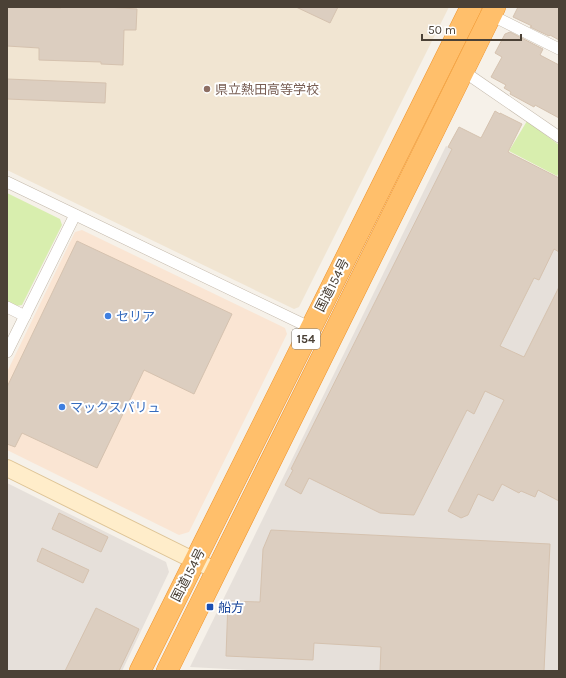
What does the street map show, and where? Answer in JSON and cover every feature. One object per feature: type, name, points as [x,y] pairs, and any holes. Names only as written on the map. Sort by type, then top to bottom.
[{"type":"highway","name":"国道154号","points":[[142,671],[195,561],[471,7]]},
{"type":"highway","name":"国道154号","points":[[167,671],[493,11]]},
{"type":"street","points":[[493,11],[559,49]]},
{"type":"street","points":[[463,71],[559,137]]},
{"type":"street","points":[[7,182],[311,328]]},
{"type":"street","points":[[7,352],[75,215]]},
{"type":"street","points":[[7,307],[25,316]]},
{"type":"street","points":[[7,468],[216,570]]},
{"type":"shaded area","name":"県立熱田高等学校","points":[[7,7],[449,7],[299,307],[294,309],[7,170]]},
{"type":"shaded area","points":[[446,146],[559,208],[559,671],[264,671],[190,667]]},
{"type":"shaded area","points":[[82,230],[285,328],[287,334],[189,532],[179,535],[7,450],[7,372],[75,232]]},
{"type":"shaded area","points":[[7,483],[166,562],[169,572],[122,671],[7,671]]},
{"type":"green space","points":[[527,121],[559,145],[559,172],[557,176],[509,151]]},
{"type":"green space","points":[[7,193],[60,219],[62,225],[22,305],[16,306],[7,302]]},
{"type":"building","points":[[7,7],[107,7],[137,9],[136,30],[124,30],[123,65],[101,64],[101,62],[39,60],[39,48],[7,46]]},
{"type":"building","points":[[296,7],[338,7],[330,23]]},
{"type":"building","points":[[518,7],[559,7],[559,40],[530,27],[532,26],[513,17]]},
{"type":"building","points":[[510,32],[543,49],[540,55],[559,65],[559,118],[510,94],[511,92],[504,88],[506,85],[491,77],[502,57],[495,53],[505,34]]},
{"type":"building","points":[[7,79],[106,83],[105,103],[7,99]]},
{"type":"building","points":[[495,111],[522,124],[508,152],[559,178],[559,252],[554,249],[539,280],[534,278],[500,346],[524,357],[559,287],[559,501],[538,490],[535,497],[521,491],[519,493],[502,484],[493,501],[478,494],[468,515],[461,518],[448,511],[504,400],[485,391],[474,414],[467,410],[414,515],[380,513],[309,478],[301,494],[285,485],[293,470],[291,469],[452,149],[448,147],[459,127],[481,138]]},
{"type":"building","points":[[77,241],[232,314],[194,394],[144,370],[97,468],[22,433],[15,447],[7,444],[7,387]]},
{"type":"building","points":[[59,513],[108,537],[101,552],[52,529]]},
{"type":"building","points":[[271,530],[550,544],[544,671],[380,671],[381,647],[314,643],[313,660],[226,656],[228,601],[260,602],[263,549]]},
{"type":"building","points":[[42,548],[89,570],[83,583],[37,561]]},
{"type":"building","points":[[96,608],[139,629],[119,671],[65,671]]},
{"type":"place","name":"県立熱田高等学校","points":[[207,89]]},
{"type":"place","name":"セリア","points":[[108,316]]},
{"type":"place","name":"マックスバリュ","points":[[62,407]]},
{"type":"place","name":"船方","points":[[210,607]]}]
